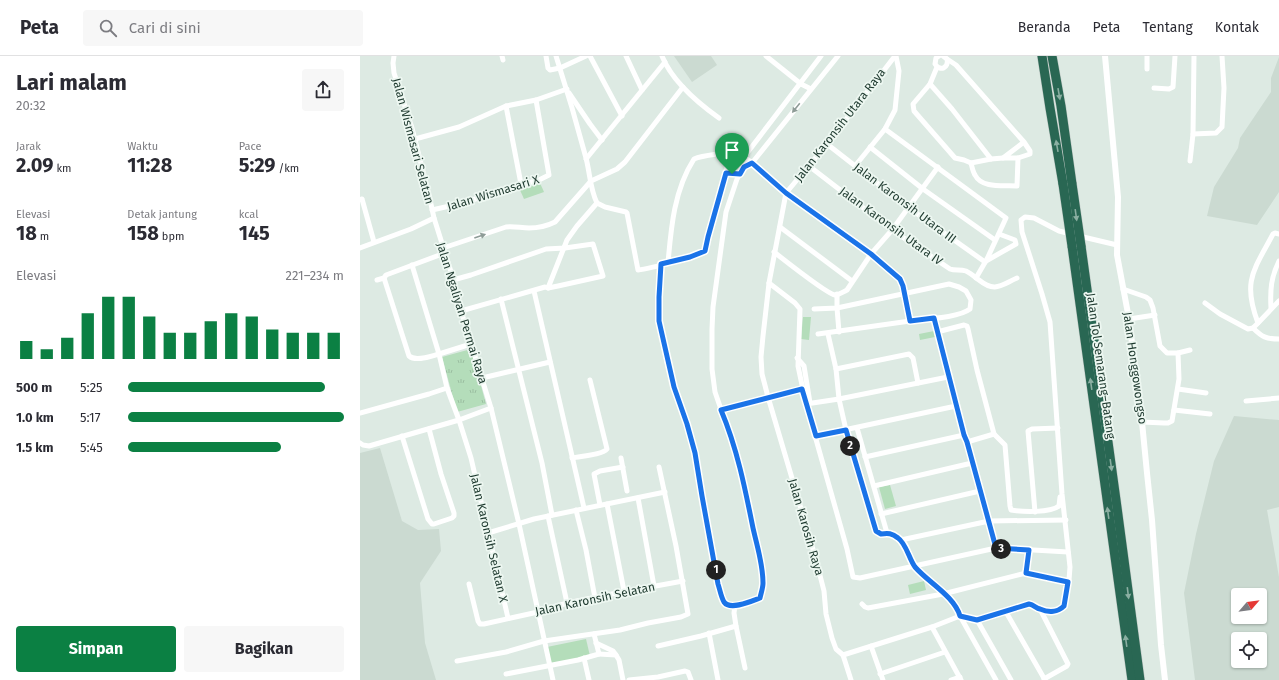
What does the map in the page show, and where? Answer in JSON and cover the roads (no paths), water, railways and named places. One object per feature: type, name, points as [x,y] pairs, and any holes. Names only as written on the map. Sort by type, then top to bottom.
[{"type":"highway","name":"Jalan Tol Semarang–Batang","points":[[1042,56],[1050,108],[1068,184]]},
{"type":"highway","name":"Jalan Tol Semarang–Batang","points":[[1052,56],[1061,106],[1068,184],[1132,680]]},
{"type":"highway","name":"Jalan Tol Semarang–Batang","points":[[1076,246],[1116,500],[1140,680]]},
{"type":"street","name":"Jalan Wismasari Selatan","points":[[360,248],[411,229],[434,218],[415,139],[394,73],[394,56]]},
{"type":"street","points":[[546,56],[550,70],[560,68],[586,56]]},
{"type":"street","points":[[556,56],[567,89],[586,159],[593,194],[597,203],[605,207],[627,213],[638,269],[668,263],[690,257],[706,250],[708,237],[731,153],[705,156],[695,158],[693,160],[680,187],[673,222],[668,263]]},
{"type":"street","points":[[590,56],[622,116]]},
{"type":"street","points":[[626,56],[642,90]]},
{"type":"street","points":[[662,56],[683,87],[719,118]]},
{"type":"street","points":[[766,56],[809,91]]},
{"type":"street","points":[[661,264],[659,321],[674,387],[695,453],[722,597],[727,605],[750,602],[760,598],[763,582],[759,555],[743,481],[734,447],[712,379],[713,307],[726,212],[744,167],[744,157],[821,56]]},
{"type":"street","points":[[744,167],[752,163],[838,56]]},
{"type":"street","points":[[855,166],[885,129],[895,110],[899,71],[895,56]]},
{"type":"street","name":"Jalan Karonsih Utara Raya","points":[[768,397],[762,374],[761,357],[768,283],[786,193],[827,144],[895,56]]},
{"type":"street","name":"Jalan Honggowongso","points":[[1105,56],[1118,197],[1118,264],[1129,319],[1142,422],[1152,520],[1165,680]]},
{"type":"street","points":[[1147,56],[1147,69]]},
{"type":"street","points":[[1154,88],[1172,88],[1175,56]]},
{"type":"street","points":[[1190,161],[1193,134],[1194,56]]},
{"type":"street","points":[[1193,134],[1213,133],[1222,127],[1224,88],[1222,56]]},
{"type":"street","points":[[936,57],[935,62],[937,67],[930,84],[913,104],[914,111],[953,157],[971,163],[991,159],[1018,158],[1030,153],[1024,142],[956,65],[945,58]]},
{"type":"street","points":[[937,67],[941,69],[945,67],[947,64],[945,58]]},
{"type":"street","points":[[586,159],[665,62]]},
{"type":"street","points":[[930,84],[961,120],[991,159]]},
{"type":"street","points":[[377,280],[444,251],[506,227],[540,227],[555,222],[591,181],[616,169],[625,162],[683,87]]},
{"type":"street","points":[[415,139],[459,127],[506,106],[536,100],[567,89]]},
{"type":"street","points":[[567,89],[602,140]]},
{"type":"street","name":"Jalan Wismasari X","points":[[432,210],[463,203],[521,184],[537,181],[549,175],[536,100]]},
{"type":"street","points":[[506,106],[521,184]]},
{"type":"street","points":[[885,129],[1006,218],[976,278]]},
{"type":"street","points":[[1003,158],[1024,142]]},
{"type":"street","name":"Jalan Karonsih Utara III","points":[[827,144],[909,208],[985,262]]},
{"type":"street","points":[[870,147],[923,189],[995,240]]},
{"type":"street","name":"Jalan Karonsih Utara Raya","points":[[731,153],[744,157],[786,193]]},
{"type":"street","points":[[971,163],[974,174],[983,184],[1018,186],[1018,158]]},
{"type":"street","name":"Jalan Karonsih Utara IV","points":[[809,166],[892,230],[950,269],[964,270],[992,288],[1017,278]]},
{"type":"street","points":[[774,252],[831,294],[837,294],[846,290],[871,254],[909,208],[938,167]]},
{"type":"street","points":[[726,173],[740,174]]},
{"type":"street","points":[[786,193],[871,254],[900,279],[905,293],[910,321]]},
{"type":"street","points":[[362,199],[374,242]]},
{"type":"street","points":[[547,287],[568,240],[577,226],[597,203]]},
{"type":"street","points":[[843,655],[932,627],[960,616],[977,620],[1029,604],[1040,609],[1054,611],[1062,609],[1064,606],[1069,580],[1070,567],[1062,494],[1050,322],[1022,232],[1021,220],[1025,217],[1031,217],[1059,231],[1117,245]]},
{"type":"street","name":"Jalan Ngaliyan Permai Raya","points":[[434,218],[491,408],[519,524],[553,680]]},
{"type":"street","points":[[780,227],[852,281]]},
{"type":"street","points":[[985,262],[1016,244],[1015,240],[999,234]]},
{"type":"street","points":[[1258,323],[1250,299],[1251,278],[1258,260],[1273,234],[1279,234]]},
{"type":"street","points":[[453,280],[546,249],[593,244],[603,276],[547,287],[461,311]]},
{"type":"street","points":[[1271,308],[1270,292],[1274,273],[1279,261]]},
{"type":"street","name":"Jalan Karonsih Selatan X","points":[[412,265],[439,354],[447,388],[471,458],[508,618]]},
{"type":"street","points":[[384,278],[407,353],[411,359],[439,354],[471,344]]},
{"type":"street","points":[[768,283],[795,302],[800,309],[797,358],[802,389],[808,403]]},
{"type":"street","points":[[814,309],[837,308],[949,284],[959,286],[966,291],[971,300],[969,310],[952,315],[828,334],[818,334]]},
{"type":"street","points":[[1123,289],[1146,297],[1150,300],[1155,316],[1160,346],[1167,353],[1178,353],[1190,350]]},
{"type":"street","points":[[534,291],[584,508]]},
{"type":"street","points":[[837,294],[839,332]]},
{"type":"street","points":[[501,299],[542,463],[550,516],[567,604]]},
{"type":"street","points":[[1205,304],[1248,329],[1253,328],[1279,301]]},
{"type":"street","points":[[1129,319],[1155,316]]},
{"type":"street","points":[[934,318],[948,377],[996,548]]},
{"type":"street","points":[[938,332],[962,325],[967,326],[994,434],[1005,445],[1010,509],[1012,511],[1035,512],[1056,508],[1059,506],[1057,428]]},
{"type":"street","points":[[1253,328],[1259,334],[1269,339],[1279,339]]},
{"type":"street","points":[[828,334],[836,369],[839,399],[846,430],[875,528],[879,534],[887,533],[901,540],[915,566],[943,594],[953,601],[996,680]]},
{"type":"street","points":[[1142,422],[1168,423],[1172,421],[1179,379],[1178,353]]},
{"type":"street","points":[[836,369],[909,354],[913,358],[918,383]]},
{"type":"street","points":[[797,358],[804,366],[808,403],[853,576],[856,578],[878,575],[996,548],[1068,552]]},
{"type":"street","points":[[482,378],[550,362]]},
{"type":"street","points":[[808,403],[839,399],[948,377]]},
{"type":"street","points":[[572,458],[598,454],[604,452],[607,448],[590,380]]},
{"type":"street","points":[[360,413],[447,388]]},
{"type":"street","points":[[721,410],[802,389]]},
{"type":"street","points":[[1178,389],[1206,393]]},
{"type":"street","name":"Jalan Karosih Raya","points":[[768,397],[815,556],[824,591],[826,614],[832,638],[836,649],[843,655],[851,680]]},
{"type":"street","points":[[1246,400],[1279,398]]},
{"type":"street","points":[[816,436],[956,406]]},
{"type":"street","points":[[360,443],[369,446],[459,420],[491,408]]},
{"type":"street","points":[[1174,410],[1210,414]]},
{"type":"street","points":[[857,428],[887,533]]},
{"type":"street","points":[[1035,512],[1028,431],[1032,429],[1057,428]]},
{"type":"street","points":[[402,436],[428,519],[432,524],[434,524],[452,518],[454,514],[429,429]]},
{"type":"street","points":[[967,442],[994,434]]},
{"type":"street","points":[[865,457],[964,435]]},
{"type":"street","points":[[622,458],[627,491]]},
{"type":"street","points":[[874,486],[972,463]]},
{"type":"street","points":[[600,506],[594,474],[600,471],[623,467]]},
{"type":"street","points":[[458,661],[506,652],[544,641],[620,630],[648,622],[686,615],[688,612],[683,581],[659,467]]},
{"type":"street","points":[[881,514],[980,491]]},
{"type":"street","points":[[488,533],[534,519],[664,492]]},
{"type":"street","points":[[638,498],[654,586]]},
{"type":"street","points":[[607,504],[624,591]]},
{"type":"street","points":[[576,510],[586,550],[595,598]]},
{"type":"street","points":[[901,540],[989,521],[1066,520]]},
{"type":"street","points":[[1026,573],[1029,550]]},
{"type":"street","points":[[862,604],[868,608],[943,594],[1026,573],[1068,582]]},
{"type":"street","name":"Jalan Karonsih Selatan","points":[[469,584],[478,621],[480,624],[484,624],[624,591],[683,581]]},
{"type":"street","points":[[735,605],[734,614],[745,668]]},
{"type":"street","points":[[1006,612],[1044,679],[1067,666],[1068,662],[1040,609]]},
{"type":"street","points":[[977,620],[1011,680]]},
{"type":"street","points":[[658,646],[736,626]]},
{"type":"street","points":[[932,627],[961,678],[951,680]]},
{"type":"street","points":[[709,633],[718,680]]},
{"type":"street","points":[[594,634],[599,654]]},
{"type":"street","points":[[596,643],[616,655],[619,660],[623,680]]},
{"type":"street","points":[[871,646],[882,680]]},
{"type":"street","points":[[880,674],[945,652]]},
{"type":"street","points":[[506,674],[599,654],[616,655]]},
{"type":"street","points":[[584,658],[589,680]]},
{"type":"street","points":[[629,680],[658,679],[685,671],[688,672],[691,680]]}]
